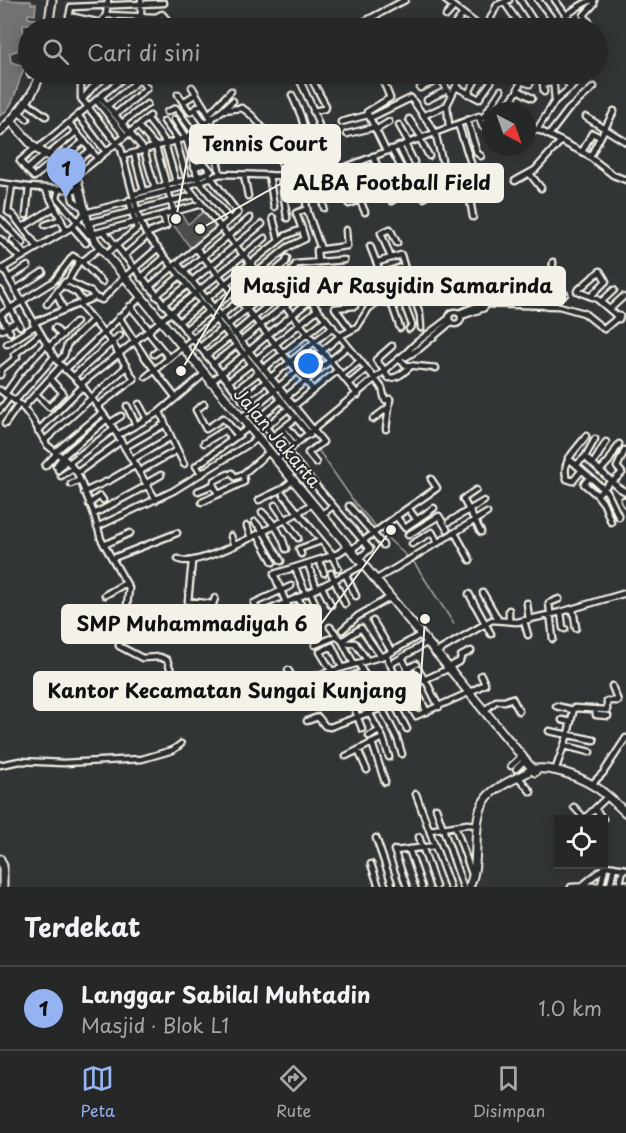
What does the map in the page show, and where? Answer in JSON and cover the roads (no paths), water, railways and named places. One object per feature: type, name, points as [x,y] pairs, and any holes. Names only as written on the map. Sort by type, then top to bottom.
[{"type":"main road","points":[[49,18],[52,0]]},
{"type":"main road","points":[[0,132],[37,84]]},
{"type":"main road","name":"Jalan Jakarta","points":[[8,120],[36,149],[68,168],[76,176],[77,190]]},
{"type":"main road","name":"Jalan Jakarta","points":[[56,161],[70,173],[90,235],[99,248],[211,382]]},
{"type":"main road","name":"Jalan Jakarta","points":[[90,235],[161,322]]},
{"type":"main road","name":"Jalan Jakarta","points":[[182,348],[377,579],[436,653]]},
{"type":"main road","name":"Jalan Jakarta","points":[[241,418],[268,452],[309,496],[362,566],[533,771]]},
{"type":"main road","points":[[468,885],[476,875],[480,823],[490,797],[533,771],[569,777]]},
{"type":"main road","points":[[468,885],[481,808],[489,795],[533,771],[555,771],[592,786],[626,815]]},
{"type":"main road","points":[[592,786],[626,815]]},
{"type":"main road","points":[[0,859],[3,866],[3,887]]},
{"type":"street","points":[[371,18],[405,0]]},
{"type":"street","points":[[446,0],[470,18]]},
{"type":"street","points":[[520,0],[532,18]]},
{"type":"street","points":[[538,0],[552,18]]},
{"type":"street","points":[[555,0],[566,15],[575,10],[577,6],[593,0],[594,4],[584,15],[586,18]]},
{"type":"street","points":[[490,18],[496,7],[505,1],[516,18]]},
{"type":"street","points":[[104,18],[108,2]]},
{"type":"street","points":[[78,18],[69,16],[71,7],[108,2],[164,3]]},
{"type":"street","points":[[141,2],[141,17]]},
{"type":"street","points":[[446,16],[453,7]]},
{"type":"street","points":[[461,18],[464,14]]},
{"type":"street","points":[[106,15],[141,17],[163,15],[166,18]]},
{"type":"street","points":[[81,84],[82,100],[118,146],[123,156],[138,222],[239,343],[265,382],[276,389]]},
{"type":"street","points":[[82,100],[96,84]]},
{"type":"street","points":[[84,141],[36,177],[20,161],[116,84]]},
{"type":"street","points":[[107,106],[134,84]]},
{"type":"street","points":[[114,115],[146,90],[143,84]]},
{"type":"street","points":[[301,84],[334,171],[341,199]]},
{"type":"street","points":[[313,111],[324,109],[326,105],[314,84]]},
{"type":"street","points":[[384,84],[390,98],[368,110],[369,116],[388,150],[402,169]]},
{"type":"street","points":[[420,88],[430,84]]},
{"type":"street","points":[[444,84],[451,96]]},
{"type":"street","points":[[449,127],[447,105],[457,84]]},
{"type":"street","points":[[468,94],[473,84]]},
{"type":"street","points":[[456,87],[479,99],[490,84]]},
{"type":"street","points":[[509,102],[521,84]]},
{"type":"street","points":[[544,84],[544,92]]},
{"type":"street","points":[[554,84],[555,101]]},
{"type":"street","points":[[568,84],[571,88]]},
{"type":"street","points":[[576,84],[555,101],[537,130],[582,152],[613,175],[626,180]]},
{"type":"street","points":[[192,87],[212,120]]},
{"type":"street","points":[[549,135],[568,110],[594,87]]},
{"type":"street","points":[[427,100],[447,90]]},
{"type":"street","points":[[156,500],[133,459],[98,406],[74,376],[59,364],[9,278],[1,269],[69,228],[85,215],[166,188],[176,182],[220,174],[315,175],[334,171],[481,116],[501,90]]},
{"type":"street","points":[[518,90],[532,98]]},
{"type":"street","points":[[209,114],[231,91]]},
{"type":"street","points":[[178,94],[192,113],[206,125]]},
{"type":"street","points":[[183,102],[196,94]]},
{"type":"street","points":[[292,95],[301,116],[319,202],[324,208]]},
{"type":"street","points":[[98,98],[122,123],[128,135]]},
{"type":"street","points":[[98,98],[128,135],[144,150],[155,188]]},
{"type":"street","points":[[341,122],[369,116],[411,98],[435,132],[442,160]]},
{"type":"street","points":[[123,156],[186,138],[206,125],[233,100]]},
{"type":"street","points":[[25,101],[46,117]]},
{"type":"street","points":[[122,123],[147,104]]},
{"type":"street","points":[[192,113],[202,104]]},
{"type":"street","points":[[423,116],[447,105]]},
{"type":"street","points":[[167,112],[176,108],[194,133]]},
{"type":"street","points":[[224,110],[242,108],[251,115],[269,137],[287,175]]},
{"type":"street","points":[[18,111],[27,119]]},
{"type":"street","points":[[590,157],[614,111]]},
{"type":"street","points":[[78,116],[106,152]]},
{"type":"street","points":[[481,116],[482,126]]},
{"type":"street","points":[[76,176],[106,152],[118,146],[148,117],[165,144],[176,182]]},
{"type":"street","points":[[586,117],[625,145]]},
{"type":"street","points":[[174,119],[186,138],[198,179],[230,220]]},
{"type":"street","points":[[410,119],[429,156]]},
{"type":"street","points":[[467,120],[477,153],[481,156]]},
{"type":"street","points":[[164,121],[177,140],[187,179]]},
{"type":"street","points":[[347,135],[389,122]]},
{"type":"street","points":[[69,123],[98,159]]},
{"type":"street","points":[[458,124],[473,167],[473,191],[470,200],[473,217]]},
{"type":"street","points":[[399,125],[424,198]]},
{"type":"street","points":[[138,126],[156,147],[174,212]]},
{"type":"street","points":[[27,170],[76,132]]},
{"type":"street","points":[[582,152],[592,133],[600,138]]},
{"type":"street","points":[[515,181],[530,174],[561,141]]},
{"type":"street","points":[[404,144],[414,162]]},
{"type":"street","points":[[68,168],[91,150]]},
{"type":"street","points":[[134,153],[144,191]]},
{"type":"street","points":[[374,156],[392,201]]},
{"type":"street","points":[[294,159],[307,209],[321,249]]},
{"type":"street","points":[[217,160],[220,174]]},
{"type":"street","points":[[133,198],[144,191],[155,188],[187,186],[211,170],[205,164],[194,167]]},
{"type":"street","points":[[346,167],[364,212],[357,214]]},
{"type":"street","points":[[530,174],[541,188]]},
{"type":"street","points":[[244,175],[248,196]]},
{"type":"street","points":[[269,175],[274,207]]},
{"type":"street","points":[[281,175],[287,218]]},
{"type":"street","points":[[149,287],[238,213],[210,177]]},
{"type":"street","points":[[0,183],[77,190]]},
{"type":"street","points":[[12,184],[8,212],[23,226],[37,246]]},
{"type":"street","points":[[187,186],[251,263],[269,291],[285,306],[358,394]]},
{"type":"street","points":[[26,215],[29,187]]},
{"type":"street","points":[[316,190],[329,187]]},
{"type":"street","points":[[45,188],[60,219],[86,243]]},
{"type":"street","points":[[59,189],[57,197],[59,201],[76,223],[90,235],[202,204]]},
{"type":"street","points":[[85,215],[136,211],[194,195]]},
{"type":"street","points":[[349,204],[359,200]]},
{"type":"street","points":[[23,226],[55,207]]},
{"type":"street","points":[[185,330],[292,244],[305,238],[297,211],[307,209]]},
{"type":"street","points":[[146,234],[167,226],[163,215]]},
{"type":"street","points":[[156,296],[250,218]]},
{"type":"street","points":[[273,218],[279,241]]},
{"type":"street","points":[[0,219],[23,243]]},
{"type":"street","points":[[45,225],[60,219]]},
{"type":"street","points":[[106,254],[136,230],[138,222]]},
{"type":"street","points":[[163,304],[262,224]]},
{"type":"street","points":[[117,228],[125,238]]},
{"type":"street","points":[[179,322],[279,241],[290,233],[302,229]]},
{"type":"street","points":[[392,258],[381,233],[390,229],[397,243]]},
{"type":"street","points":[[318,262],[317,250],[346,247],[346,230]]},
{"type":"street","points":[[104,231],[242,400],[370,549],[359,558]]},
{"type":"street","points":[[38,431],[82,385],[265,238]]},
{"type":"street","points":[[0,239],[22,256]]},
{"type":"street","points":[[124,256],[144,239]]},
{"type":"street","points":[[13,240],[22,256]]},
{"type":"street","points":[[370,246],[389,294]]},
{"type":"street","points":[[47,304],[68,281],[81,261],[99,248]]},
{"type":"street","points":[[68,281],[102,300],[124,277],[158,248]]},
{"type":"street","points":[[196,248],[313,390]]},
{"type":"street","points":[[378,262],[401,255],[407,276],[386,284]]},
{"type":"street","points":[[8,330],[0,315],[56,279],[72,256],[81,261],[102,282]]},
{"type":"street","points":[[141,278],[165,257]]},
{"type":"street","points":[[146,377],[218,318],[230,304],[239,301],[264,281],[286,262],[287,258]]},
{"type":"street","points":[[200,348],[291,272],[296,264],[344,260]]},
{"type":"street","points":[[550,305],[553,262]]},
{"type":"street","points":[[9,278],[28,266]]},
{"type":"street","points":[[382,274],[404,266]]},
{"type":"street","points":[[277,461],[400,360],[419,349],[450,320],[452,312],[460,314],[484,308],[486,305],[559,306],[584,313],[604,329],[616,317],[610,309],[592,296],[577,291],[599,270],[606,281],[592,296]]},
{"type":"street","points":[[15,290],[44,272]]},
{"type":"street","points":[[206,356],[303,276],[334,278],[354,274],[355,305],[335,308],[351,330]]},
{"type":"street","points":[[62,285],[77,293],[81,303],[136,377],[98,406]]},
{"type":"street","points":[[241,418],[340,336],[357,327],[365,312],[389,294],[411,286],[420,315],[421,328]]},
{"type":"street","points":[[213,364],[308,287],[356,293]]},
{"type":"street","points":[[0,290],[18,324],[8,330],[0,328]]},
{"type":"street","points":[[601,302],[614,290]]},
{"type":"street","points":[[57,293],[64,310]]},
{"type":"street","points":[[551,293],[565,294]]},
{"type":"street","points":[[7,344],[34,324],[95,297]]},
{"type":"street","points":[[378,300],[392,305],[414,297]]},
{"type":"street","points":[[610,309],[623,297]]},
{"type":"street","points":[[0,410],[59,364],[104,333],[140,298]]},
{"type":"street","points":[[211,382],[312,298],[318,309],[382,388],[385,400],[390,399],[386,429]]},
{"type":"street","points":[[403,301],[412,325],[409,329]]},
{"type":"street","points":[[392,305],[400,328]]},
{"type":"street","points":[[130,306],[169,358]]},
{"type":"street","points":[[256,360],[318,309]]},
{"type":"street","points":[[450,320],[458,323],[460,314]]},
{"type":"street","points":[[119,318],[176,398]]},
{"type":"street","points":[[263,369],[326,319]]},
{"type":"street","points":[[12,399],[36,394],[50,379],[64,356],[67,345],[93,320]]},
{"type":"street","points":[[5,424],[18,375],[47,346],[76,322]]},
{"type":"street","points":[[270,378],[333,327]]},
{"type":"street","points":[[55,328],[61,335]]},
{"type":"street","points":[[0,375],[2,369],[16,357],[15,354],[40,334]]},
{"type":"street","points":[[74,376],[120,335]]},
{"type":"street","points":[[146,344],[153,338]]},
{"type":"street","points":[[259,418],[348,346]]},
{"type":"street","points":[[392,346],[373,361],[391,378],[408,374],[412,366]]},
{"type":"street","points":[[154,354],[161,349]]},
{"type":"street","points":[[246,353],[256,360],[284,399],[294,406],[311,433]]},
{"type":"street","points":[[400,360],[412,366],[436,368]]},
{"type":"street","points":[[342,375],[360,361]]},
{"type":"street","points":[[228,382],[251,364]]},
{"type":"street","points":[[45,441],[127,366]]},
{"type":"street","points":[[349,384],[367,369]]},
{"type":"street","points":[[294,406],[338,370]]},
{"type":"street","points":[[235,391],[258,373]]},
{"type":"street","points":[[118,435],[160,412],[203,375]]},
{"type":"street","points":[[36,394],[50,407],[63,393],[50,379]]},
{"type":"street","points":[[242,400],[265,382]]},
{"type":"street","points":[[158,387],[164,383]]},
{"type":"street","points":[[12,399],[32,419],[45,441],[68,463],[80,480],[82,492],[93,512],[104,545],[129,589],[120,647],[142,658],[160,657],[167,660],[179,692]]},
{"type":"street","points":[[284,399],[295,418],[323,442],[308,454],[316,463]]},
{"type":"street","points":[[139,404],[147,419]]},
{"type":"street","points":[[204,404],[196,410],[206,429],[223,418],[237,434]]},
{"type":"street","points":[[127,406],[136,425]]},
{"type":"street","points":[[373,419],[389,407]]},
{"type":"street","points":[[266,428],[288,409]]},
{"type":"street","points":[[160,412],[184,464]]},
{"type":"street","points":[[45,466],[56,452],[102,413]]},
{"type":"street","points":[[61,476],[68,463],[108,421],[121,416]]},
{"type":"street","points":[[273,436],[295,418]]},
{"type":"street","points":[[125,447],[165,424]]},
{"type":"street","points":[[284,427],[297,443]]},
{"type":"street","points":[[202,474],[194,467],[231,438],[248,428]]},
{"type":"street","points":[[68,463],[114,429]]},
{"type":"street","points":[[204,443],[225,430],[231,438]]},
{"type":"street","points":[[287,453],[311,433]]},
{"type":"street","points":[[586,436],[568,458],[565,469],[597,495],[611,522]]},
{"type":"street","points":[[133,459],[171,437]]},
{"type":"street","points":[[97,527],[156,500],[196,478],[257,439]]},
{"type":"street","points":[[576,465],[585,457],[595,439]]},
{"type":"street","points":[[57,468],[121,441]]},
{"type":"street","points":[[593,464],[606,442]]},
{"type":"street","points":[[597,495],[622,473],[617,467],[624,461],[625,450],[618,446],[608,464],[600,471]]},
{"type":"street","points":[[140,471],[177,450]]},
{"type":"street","points":[[213,486],[214,481],[219,478],[230,474],[235,477],[243,474],[268,452]]},
{"type":"street","points":[[585,457],[626,492]]},
{"type":"street","points":[[568,458],[603,488],[612,499],[619,518]]},
{"type":"street","points":[[287,471],[297,463]]},
{"type":"street","points":[[82,492],[136,465]]},
{"type":"street","points":[[214,466],[219,478]]},
{"type":"street","points":[[112,470],[116,477]]},
{"type":"street","points":[[580,481],[582,470]]},
{"type":"street","points":[[259,500],[275,493],[304,471]]},
{"type":"street","points":[[202,501],[244,482],[243,474]]},
{"type":"street","points":[[85,513],[93,512],[160,475]]},
{"type":"street","points":[[580,481],[590,477]]},
{"type":"street","points":[[293,619],[274,574],[333,556],[348,546],[363,541],[437,488],[431,479]]},
{"type":"street","points":[[71,484],[80,480]]},
{"type":"street","points":[[302,488],[312,480]]},
{"type":"street","points":[[213,486],[218,493]]},
{"type":"street","points":[[198,491],[213,486]]},
{"type":"street","points":[[309,496],[318,486]]},
{"type":"street","points":[[422,488],[427,495]]},
{"type":"street","points":[[476,490],[463,498],[481,531]]},
{"type":"street","points":[[283,494],[333,556],[338,568]]},
{"type":"street","points":[[89,504],[100,496],[103,500]]},
{"type":"street","points":[[178,559],[185,563],[192,562],[234,546],[326,497]]},
{"type":"street","points":[[412,544],[484,501]]},
{"type":"street","points":[[275,505],[298,538]]},
{"type":"street","points":[[323,514],[333,506]]},
{"type":"street","points":[[349,506],[376,530],[382,545]]},
{"type":"street","points":[[408,508],[417,520]]},
{"type":"street","points":[[396,516],[405,528],[434,508]]},
{"type":"street","points":[[268,517],[279,510]]},
{"type":"street","points":[[262,512],[275,526],[286,549]]},
{"type":"street","points":[[377,579],[487,513]]},
{"type":"street","points":[[330,523],[341,514]]},
{"type":"street","points":[[408,535],[439,516],[446,525]]},
{"type":"street","points":[[255,522],[264,532],[281,561]]},
{"type":"street","points":[[338,532],[348,523]]},
{"type":"street","points":[[247,526],[251,538]]},
{"type":"street","points":[[348,546],[356,532]]},
{"type":"street","points":[[432,532],[438,543]]},
{"type":"street","points":[[104,545],[130,533]]},
{"type":"street","points":[[113,558],[177,533]]},
{"type":"street","points":[[454,533],[470,560]]},
{"type":"street","points":[[258,535],[273,562]]},
{"type":"street","points":[[231,536],[234,546]]},
{"type":"street","points":[[301,554],[299,549],[321,541]]},
{"type":"street","points":[[320,560],[324,573]]},
{"type":"street","points":[[192,562],[188,601],[213,604],[214,598]]},
{"type":"street","points":[[308,564],[331,605]]},
{"type":"street","points":[[242,631],[250,626],[248,619],[320,588],[362,566]]},
{"type":"street","points":[[295,568],[317,607],[305,614],[298,597]]},
{"type":"street","points":[[331,573],[345,604]]},
{"type":"street","points":[[346,575],[356,596]]},
{"type":"street","points":[[105,595],[126,583]]},
{"type":"street","points":[[259,614],[254,603],[291,586]]},
{"type":"street","points":[[483,593],[501,622]]},
{"type":"street","points":[[436,653],[492,620],[501,622],[526,620],[551,615],[626,593]]},
{"type":"street","points":[[469,594],[491,634]]},
{"type":"street","points":[[342,630],[358,616],[389,598]]},
{"type":"street","points":[[553,639],[549,602],[559,599]]},
{"type":"street","points":[[526,603],[528,635]]},
{"type":"street","points":[[573,609],[576,628]]},
{"type":"street","points":[[509,610],[509,621]]},
{"type":"street","points":[[126,616],[167,616],[189,612],[198,614],[213,612],[219,615],[226,624],[232,621]]},
{"type":"street","points":[[561,612],[565,629]]},
{"type":"street","points":[[373,621],[392,652]]},
{"type":"street","points":[[330,627],[343,642],[377,696]]},
{"type":"street","points":[[343,642],[360,628],[391,664],[399,683],[365,702]]},
{"type":"street","points":[[288,670],[294,680],[298,681],[383,656],[420,635]]},
{"type":"street","points":[[315,645],[337,636]]},
{"type":"street","points":[[343,642],[355,643],[367,660]]},
{"type":"street","points":[[391,664],[426,643]]},
{"type":"street","points":[[331,670],[320,652],[332,646],[342,667]]},
{"type":"street","points":[[308,721],[318,717],[325,726],[330,727],[370,714],[382,708],[402,692],[412,680],[424,679],[449,668],[460,661],[461,656],[471,651]]},
{"type":"street","points":[[402,658],[428,712]]},
{"type":"street","points":[[407,669],[417,667],[439,707]]},
{"type":"street","points":[[344,679],[363,672]]},
{"type":"street","points":[[371,685],[395,674]]},
{"type":"street","points":[[402,692],[415,716],[485,684],[481,675]]},
{"type":"street","points":[[556,706],[607,710],[607,701],[618,701],[612,686]]},
{"type":"street","points":[[319,700],[360,688],[370,714],[389,746],[389,757]]},
{"type":"street","points":[[348,691],[357,718],[372,743],[385,782]]},
{"type":"street","points":[[484,710],[496,701],[506,701],[512,698],[519,711]]},
{"type":"street","points":[[392,700],[407,729]]},
{"type":"street","points":[[382,708],[402,754]]},
{"type":"street","points":[[555,771],[565,746],[575,709]]},
{"type":"street","points":[[595,709],[596,715],[608,716]]},
{"type":"street","points":[[562,720],[571,722]]},
{"type":"street","points":[[366,733],[379,731]]},
{"type":"street","points":[[549,731],[594,740]]},
{"type":"street","points":[[345,756],[383,738]]},
{"type":"street","points":[[592,786],[626,740]]},
{"type":"street","points":[[0,765],[20,761],[63,763],[142,759],[173,750],[181,744]]},
{"type":"street","points":[[565,746],[590,752]]},
{"type":"street","points":[[358,750],[367,770]]},
{"type":"street","points":[[514,767],[520,756]]},
{"type":"street","points":[[520,779],[531,792]]},
{"type":"street","points":[[416,794],[450,887]]},
{"type":"street","points":[[588,815],[606,798]]},
{"type":"street","points":[[574,807],[581,815]]},
{"type":"street","points":[[436,808],[452,853],[468,885]]},
{"type":"street","points":[[594,809],[599,815]]},
{"type":"street","points":[[430,830],[478,825]]},
{"type":"street","points":[[455,826],[468,885]]},
{"type":"street","points":[[419,837],[436,887]]},
{"type":"street","points":[[376,838],[393,887]]},
{"type":"street","points":[[407,887],[395,850],[435,846]]},
{"type":"street","points":[[409,849],[422,887]]},
{"type":"street","points":[[439,855],[452,853]]},
{"type":"street","points":[[371,864],[379,887]]},
{"type":"street","points":[[572,887],[623,884],[624,869],[608,867]]},
{"type":"street","points":[[610,885],[614,867]]},
{"type":"street","points":[[583,885],[603,869]]},
{"type":"street","points":[[601,885],[605,869]]},
{"type":"waterway","points":[[311,445],[319,451],[355,503],[377,528]]},
{"type":"waterway","points":[[380,531],[415,564],[454,624]]},
{"type":"place","name":"Langgar Sabilal Muhtadin","points":[[66,198]]},
{"type":"place","name":"Tennis Court","points":[[176,219]]},
{"type":"place","name":"ALBA Football Field","points":[[200,229]]},
{"type":"place","name":"Masjid Ar Rasyidin Samarinda","points":[[181,371]]},
{"type":"place","name":"SMP Muhammadiyah 6","points":[[391,530]]},
{"type":"place","name":"Kantor Kecamatan Sungai Kunjang","points":[[425,619]]}]
